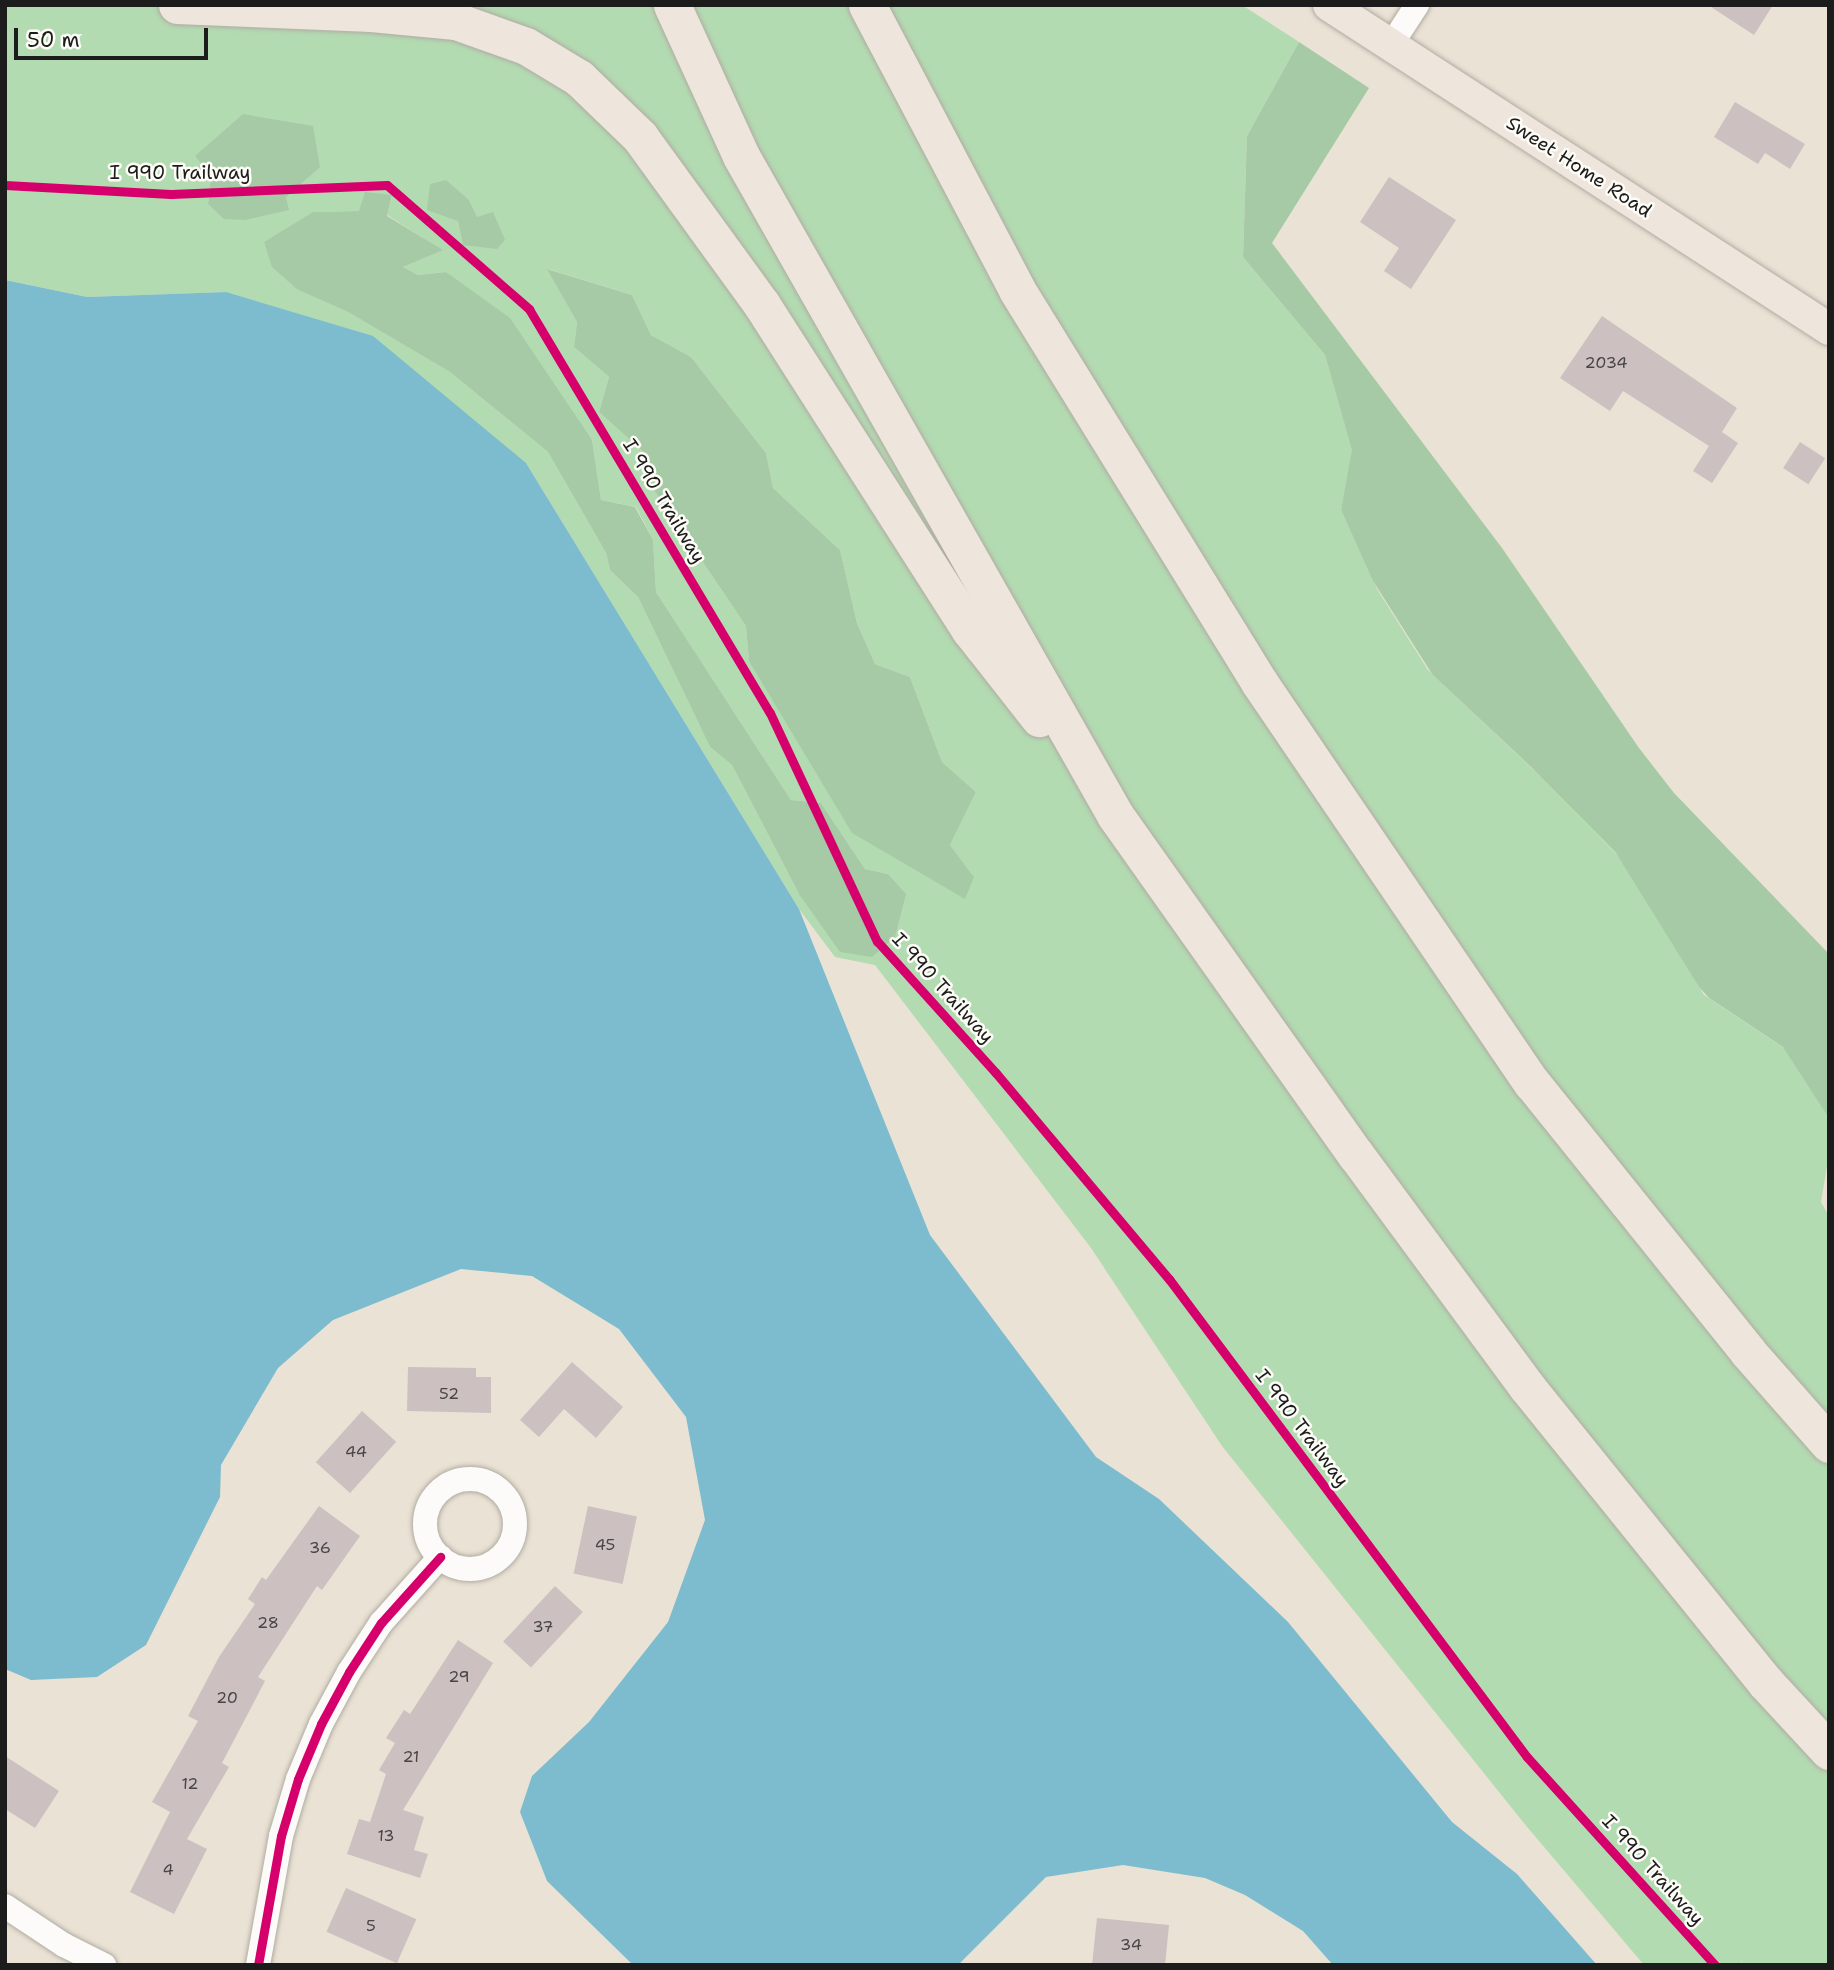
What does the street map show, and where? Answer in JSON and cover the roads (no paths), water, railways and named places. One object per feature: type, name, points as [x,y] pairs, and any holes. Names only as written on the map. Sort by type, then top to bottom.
[{"type":"highway","points":[[177,5],[371,13],[456,21],[526,46],[579,78],[612,106],[648,148],[762,305],[970,630],[1115,815],[1356,1155],[1527,1387],[1766,1683],[1829,1751]]},
{"type":"highway","points":[[672,5],[741,156],[1115,815]]},
{"type":"highway","points":[[867,5],[1017,290],[1259,682],[1532,1083],[1748,1352],[1829,1444]]},
{"type":"main road","name":"Sweet Home Road","points":[[1329,5],[1829,329]]},
{"type":"street","points":[[1391,45],[1417,5]]},
{"type":"street","points":[[258,1965],[281,1836],[298,1779],[321,1724],[349,1672],[381,1623],[440,1557]]},
{"type":"street","points":[[5,1906],[64,1945],[104,1965]]},
{"type":"water","points":[[5,280],[87,297],[226,292],[373,336],[526,463],[799,909],[930,1235],[1096,1457],[1159,1499],[1288,1622],[1452,1822],[1517,1874],[1597,1965],[1333,1965],[1303,1931],[1245,1895],[1205,1878],[1123,1865],[1046,1877],[958,1965],[633,1965],[547,1881],[520,1812],[532,1776],[589,1722],[668,1622],[705,1520],[686,1417],[619,1329],[532,1276],[461,1269],[333,1320],[278,1368],[221,1465],[220,1497],[146,1645],[97,1677],[31,1680],[5,1669]]}]
